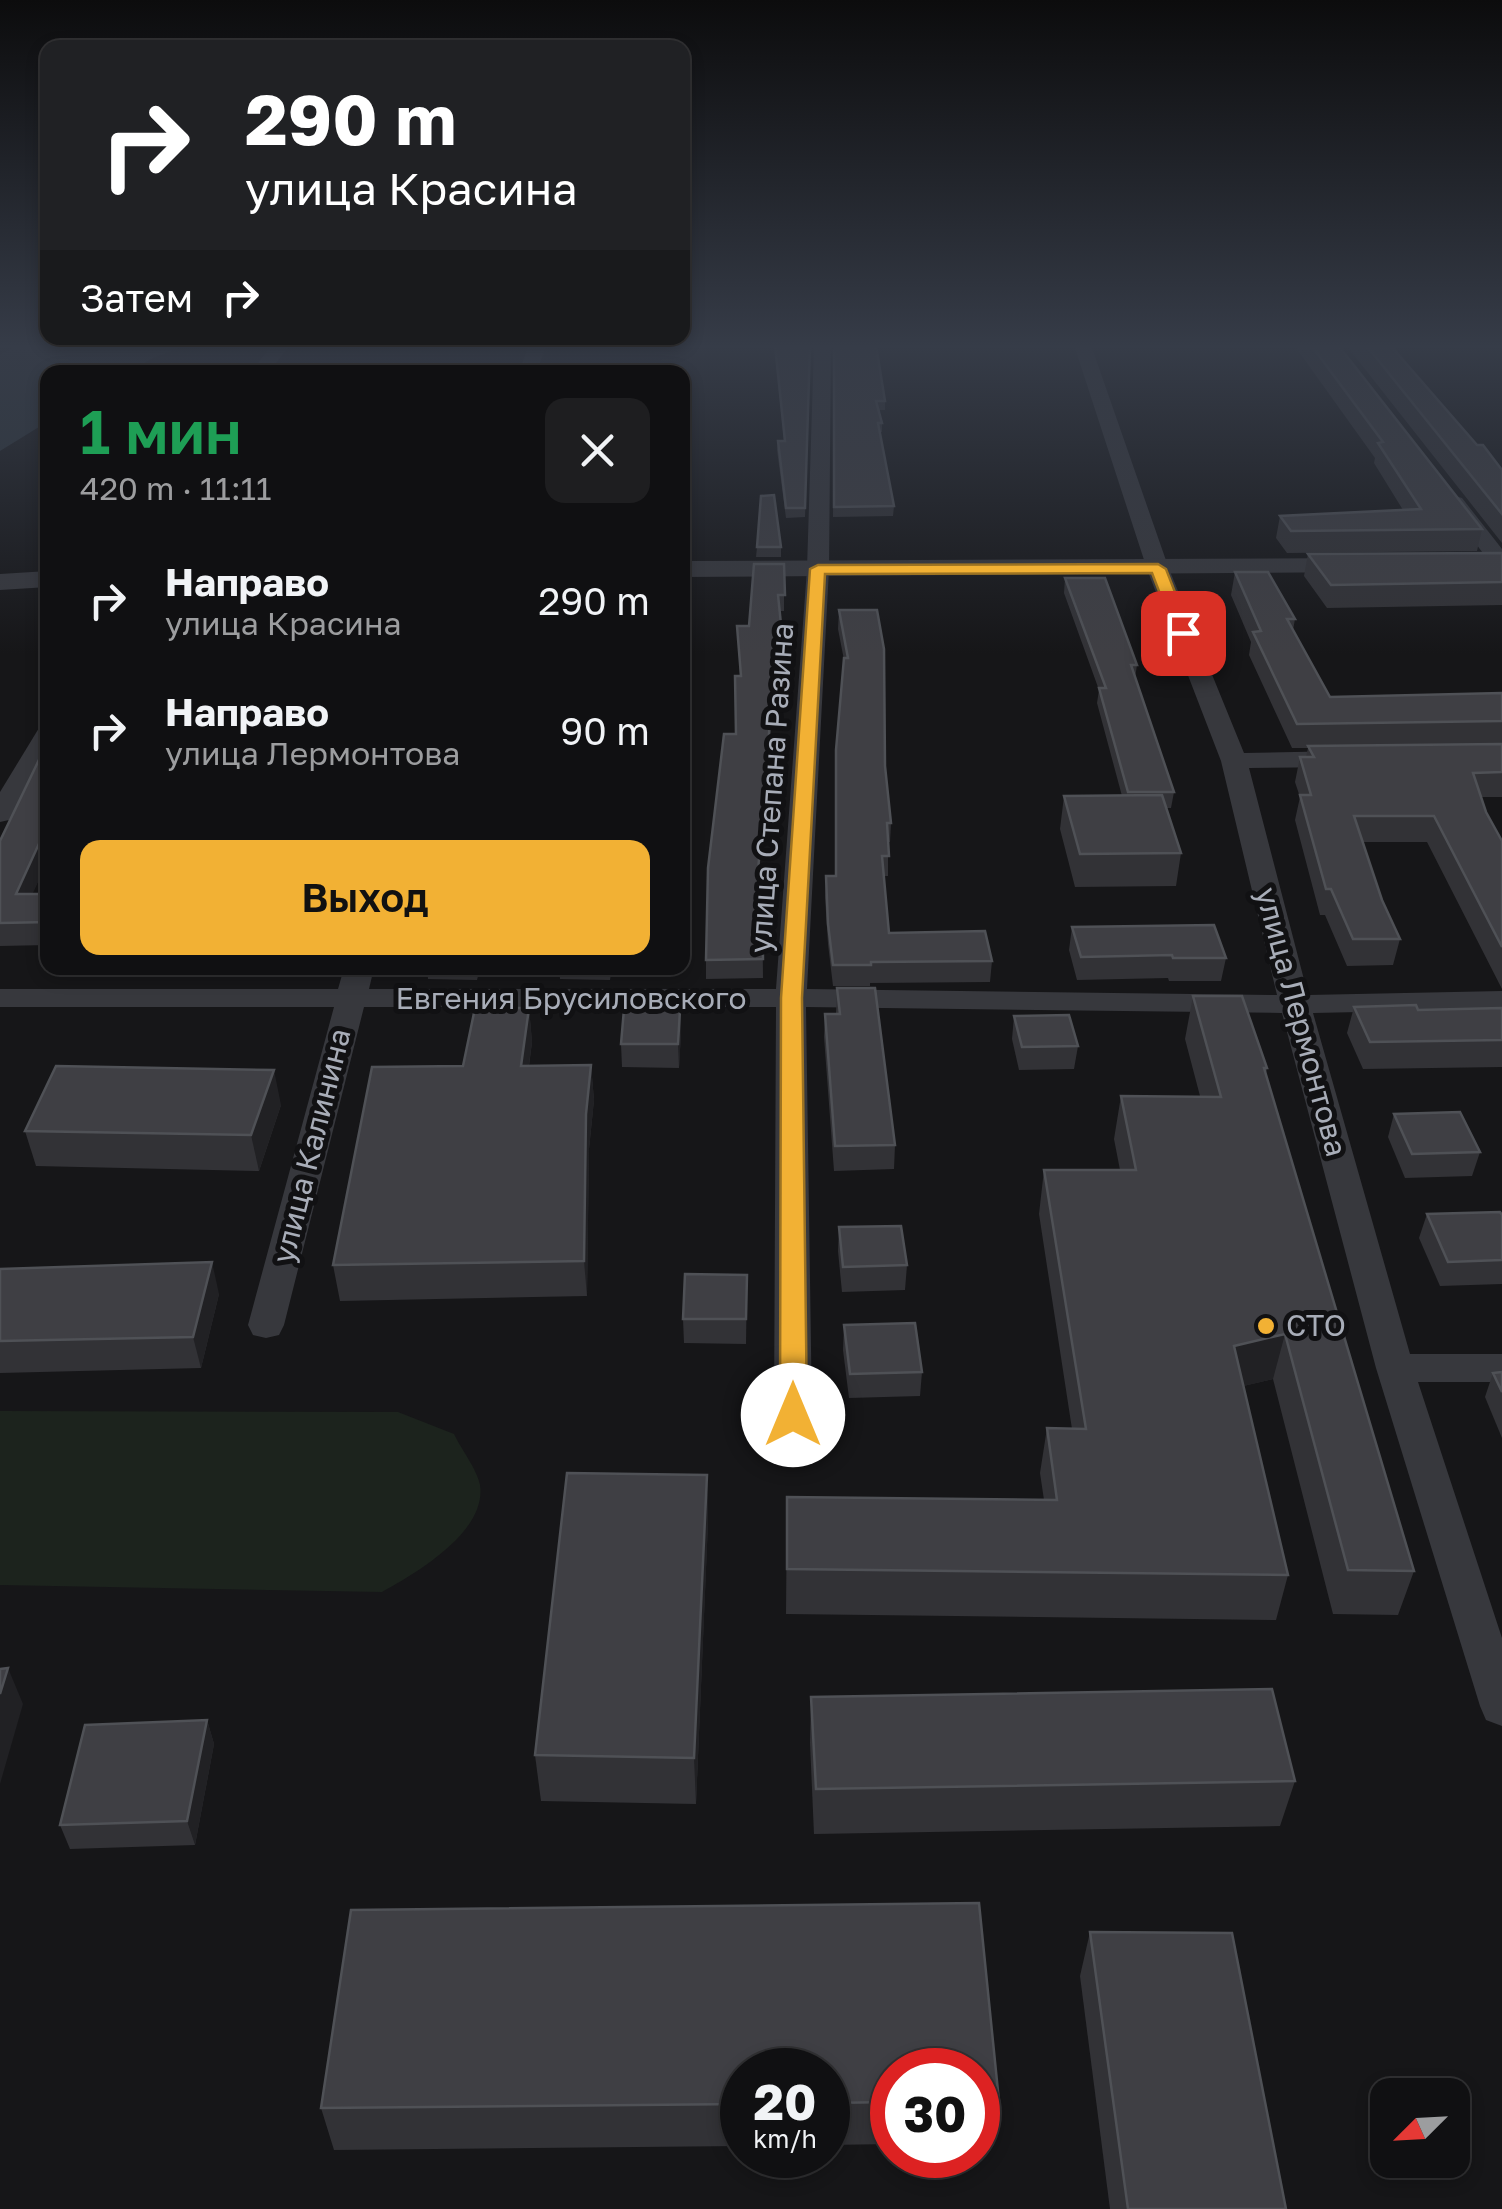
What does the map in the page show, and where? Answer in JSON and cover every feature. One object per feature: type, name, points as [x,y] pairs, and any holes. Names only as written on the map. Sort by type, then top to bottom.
[{"type":"street","name":"улица Степана Разина","points":[[793,1415],[791,998],[818,569],[820,448]]},
{"type":"street","name":"улица Лермонтова","points":[[1118,448],[1158,569],[1234,761],[1294,1004],[1395,1368],[1498,1685]]},
{"type":"street","points":[[1442,485],[1502,563]]},
{"type":"street","points":[[1464,564],[1502,563]]},
{"type":"street","points":[[690,570],[1388,565]]},
{"type":"street","points":[[0,582],[40,580]]},
{"type":"street","points":[[0,814],[40,746]]},
{"type":"street","points":[[1234,761],[1368,759]]},
{"type":"street","name":"улица Калинина","points":[[266,1325],[357,975]]},
{"type":"street","name":"Евгения Брусиловского","points":[[0,998],[791,998],[1294,1004],[1502,1000]]},
{"type":"street","points":[[1395,1368],[1502,1368]]},
{"type":"shaded area","points":[[0,1411],[398,1412],[454,1434],[478,1479],[479,1502],[472,1519],[446,1549],[382,1592],[0,1585]]},
{"type":"building","points":[[779,448],[807,448],[805,508],[786,508]]},
{"type":"building","points":[[834,448],[883,448],[894,506],[834,507]]},
{"type":"building","points":[[1381,448],[1419,448],[1482,529],[1291,531],[1280,516],[1421,509]]},
{"type":"building","points":[[1449,448],[1485,448],[1502,470],[1502,514]]},
{"type":"building","points":[[774,495],[781,547],[757,547],[761,496]]},
{"type":"building","points":[[1502,553],[1502,582],[1331,585],[1308,554]]},
{"type":"building","points":[[754,564],[784,564],[785,595],[778,595],[783,644],[778,644],[781,696],[772,696],[757,884],[762,884],[763,959],[706,960],[708,868],[724,734],[736,734],[735,676],[741,676],[737,626],[749,626]]},
{"type":"building","points":[[1235,572],[1268,572],[1295,619],[1287,619],[1330,697],[1502,693],[1502,721],[1297,724],[1253,632],[1261,631]]},
{"type":"building","points":[[1065,578],[1105,578],[1137,665],[1131,665],[1174,792],[1128,792],[1099,688],[1106,688]]},
{"type":"building","points":[[839,610],[877,610],[884,649],[885,766],[891,823],[887,823],[889,856],[882,856],[889,933],[985,931],[992,961],[833,965],[826,876],[836,876],[836,750],[844,658],[848,658]]},
{"type":"building","points":[[1502,744],[1502,772],[1473,773],[1486,812],[1502,841],[1502,947],[1434,816],[1354,816],[1382,900],[1400,939],[1353,939],[1331,889],[1326,889],[1300,795],[1311,795],[1300,757],[1314,757],[1308,746]]},
{"type":"building","points":[[40,758],[40,842],[16,894],[40,894],[40,922],[0,923],[0,841]]},
{"type":"building","points":[[1162,795],[1181,853],[1080,854],[1064,796]]},
{"type":"building","points":[[1214,925],[1226,958],[1081,957],[1072,927]]},
{"type":"building","points":[[837,988],[875,988],[895,1145],[835,1146],[825,1014],[840,1014]]},
{"type":"building","points":[[1193,996],[1242,996],[1267,1068],[1414,1571],[1348,1570],[1285,1334],[1234,1346],[1288,1575],[787,1569],[787,1497],[1057,1500],[1047,1428],[1086,1429],[1044,1170],[1136,1170],[1121,1096],[1221,1097]]},
{"type":"building","points":[[1416,1005],[1418,1010],[1502,1008],[1502,1040],[1370,1042],[1354,1007]]},
{"type":"building","points":[[475,1008],[529,1008],[521,1066],[591,1065],[586,1114],[584,1261],[333,1265],[372,1067],[463,1066]]},
{"type":"building","points":[[624,1009],[680,1010],[678,1044],[621,1044]]},
{"type":"building","points":[[1069,1015],[1078,1046],[1022,1047],[1014,1016]]},
{"type":"building","points":[[56,1066],[274,1070],[251,1135],[25,1131]]},
{"type":"building","points":[[1460,1112],[1480,1152],[1412,1154],[1394,1114]]},
{"type":"building","points":[[1500,1212],[1502,1260],[1448,1262],[1427,1214]]},
{"type":"building","points":[[901,1226],[907,1265],[843,1267],[839,1227]]},
{"type":"building","points":[[212,1262],[193,1337],[0,1341],[0,1269]]},
{"type":"building","points":[[685,1274],[747,1275],[746,1319],[683,1319]]},
{"type":"building","points":[[915,1323],[922,1372],[850,1374],[844,1325]]},
{"type":"building","points":[[1502,1372],[1502,1392],[1493,1373]]},
{"type":"building","points":[[567,1473],[707,1475],[694,1758],[535,1755]]},
{"type":"building","points":[[8,1668],[0,1694],[0,1669]]},
{"type":"building","points":[[1272,1689],[1295,1781],[816,1789],[811,1697]]},
{"type":"building","points":[[207,1720],[187,1821],[60,1825],[85,1725]]},
{"type":"building","points":[[979,1903],[994,2048],[870,2048],[870,2102],[850,2103],[850,2048],[720,2048],[720,2104],[321,2108],[351,1910]]},
{"type":"building","points":[[1090,1932],[1232,1933],[1286,2209],[1128,2209]]},
{"type":"place","name":"СТО","points":[[1266,1326]]},
{"type":"route","points":[[793,1415],[791,998],[818,569],[1158,569],[1183,633]]}]
